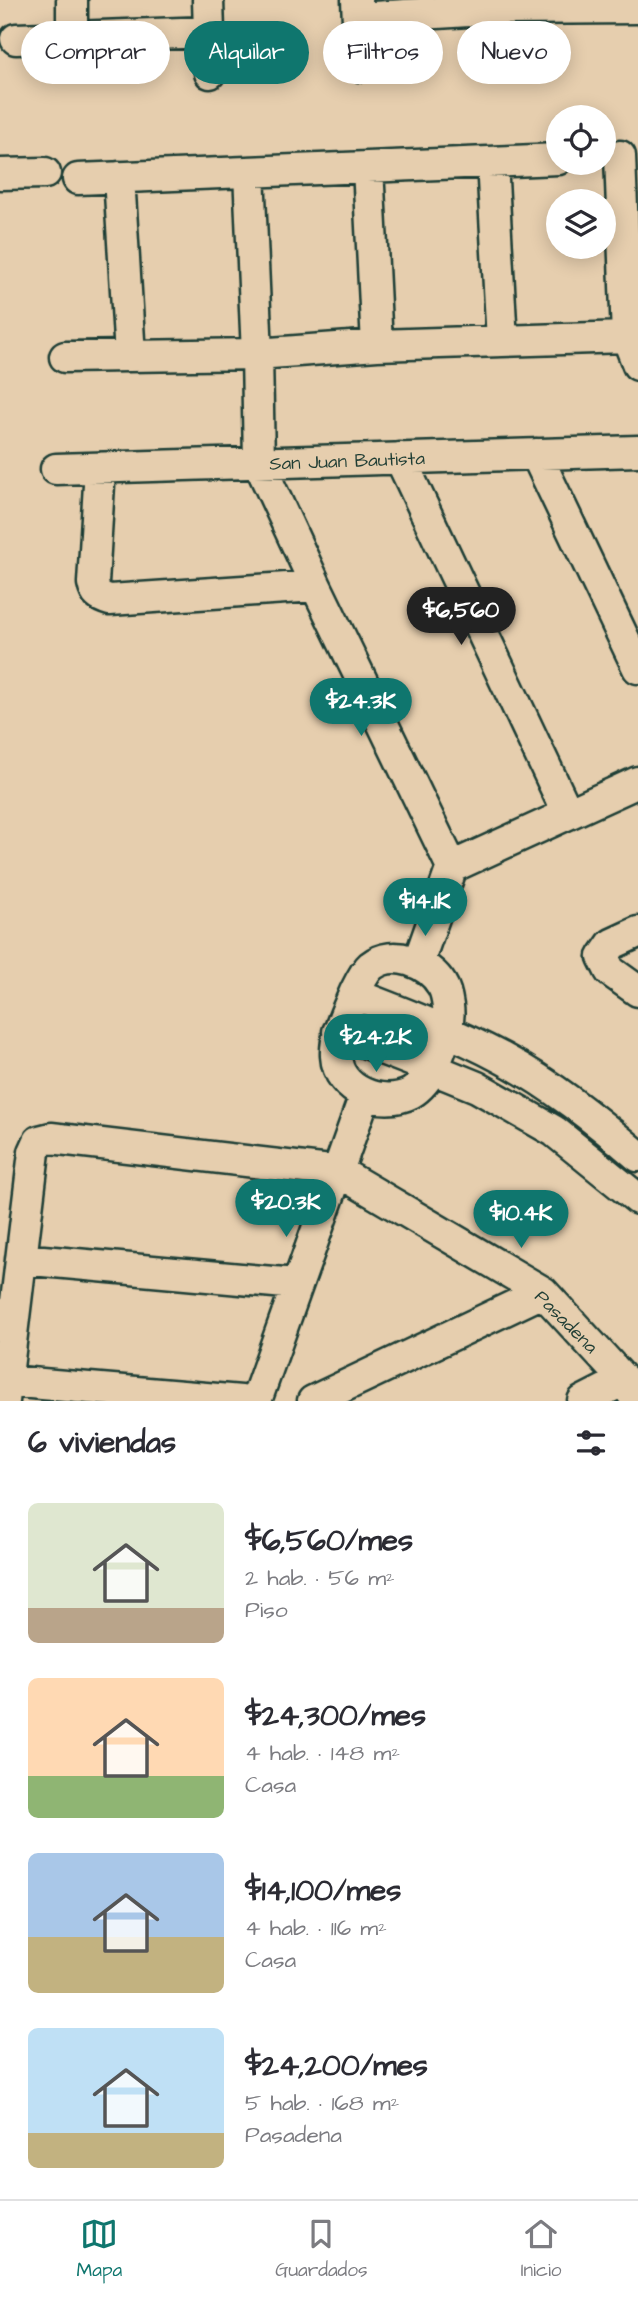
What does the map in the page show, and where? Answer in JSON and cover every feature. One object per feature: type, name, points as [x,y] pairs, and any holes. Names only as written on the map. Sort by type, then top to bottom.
[{"type":"street","points":[[72,0],[72,21]]},
{"type":"street","points":[[208,0],[209,21]]},
{"type":"street","points":[[358,9],[500,4],[638,8]]},
{"type":"street","points":[[16,39],[21,39]]},
{"type":"street","points":[[621,156],[632,337],[638,365]]},
{"type":"street","points":[[78,179],[546,160]]},
{"type":"street","points":[[492,162],[502,341]]},
{"type":"street","points":[[368,167],[377,345]]},
{"type":"street","points":[[249,172],[259,463],[452,867],[418,963]]},
{"type":"street","points":[[0,174],[45,173]]},
{"type":"street","points":[[119,177],[130,356]]},
{"type":"street","points":[[65,357],[257,354],[377,345],[632,337]]},
{"type":"street","name":"San Juan Bautista","points":[[56,469],[638,451]]},
{"type":"street","points":[[536,454],[638,668]]},
{"type":"street","points":[[400,458],[568,814]]},
{"type":"street","points":[[100,468],[93,583],[95,592],[101,598],[110,600],[316,586]]},
{"type":"street","points":[[452,867],[638,782]]},
{"type":"street","points":[[638,932],[612,944],[603,957],[610,971],[638,990]]},
{"type":"street","points":[[402,958],[418,963],[433,973],[444,987],[448,1009],[447,1032],[433,1069],[423,1084],[410,1093],[390,1100],[365,1095],[347,1083],[339,1072],[336,1056],[338,1032],[354,994],[370,966],[385,959],[402,958]]},
{"type":"street","points":[[354,994],[447,1032],[503,1059],[564,1098],[638,1156]]},
{"type":"street","points":[[338,1032],[477,1087],[554,1131],[638,1199]]},
{"type":"street","points":[[256,1401],[365,1095]]},
{"type":"street","points":[[241,1401],[6,1391],[34,1152],[40,1141],[51,1138],[339,1172]]},
{"type":"street","name":"Pasadena","points":[[339,1172],[543,1292],[630,1390]]},
{"type":"street","points":[[21,1259],[296,1284]]},
{"type":"street","points":[[313,1401],[543,1292]]},
{"type":"street","points":[[583,1401],[630,1390]]}]
